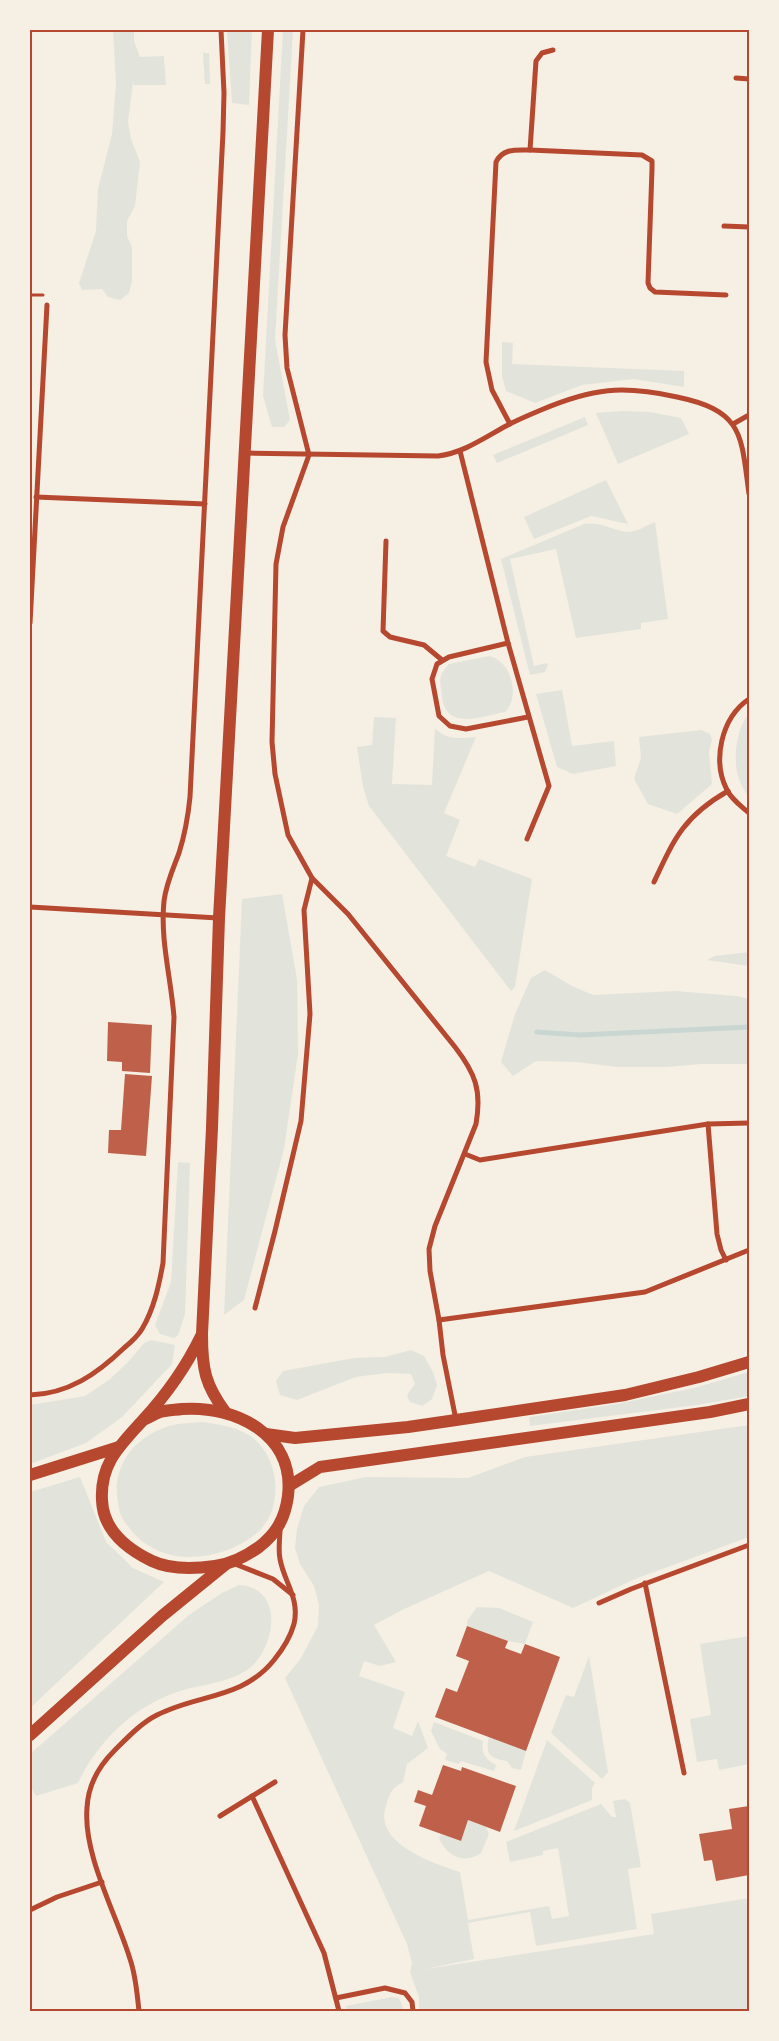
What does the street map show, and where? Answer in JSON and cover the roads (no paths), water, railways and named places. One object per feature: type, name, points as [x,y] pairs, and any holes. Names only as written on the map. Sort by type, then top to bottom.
[{"type":"main road","points":[[226,1413],[212,1395],[207,1382],[202,1362],[202,1334],[212,1128],[219,918],[268,30]]},
{"type":"main road","points":[[202,1334],[180,1374],[143,1420],[118,1447],[105,1469],[102,1488],[102,1510],[120,1540],[135,1552],[154,1562],[173,1568],[200,1568],[228,1564]]},
{"type":"main road","points":[[266,1434],[295,1438],[408,1427],[625,1395],[699,1377],[749,1362]]},
{"type":"main road","points":[[289,1486],[320,1467],[700,1414],[749,1404]]},
{"type":"main road","points":[[30,1735],[162,1616],[228,1564],[248,1555],[265,1542],[280,1526],[286,1513],[289,1486],[280,1451],[266,1434],[248,1421],[226,1413],[201,1408],[160,1412],[143,1420]]},
{"type":"main road","points":[[30,1475],[118,1447]]},
{"type":"street","points":[[30,1395],[53,1393],[69,1388],[89,1378],[108,1364],[142,1331],[160,1284],[164,1263],[174,1017],[172,985],[163,938],[163,914],[166,886],[188,820],[223,132],[224,93],[221,30]]},
{"type":"street","points":[[302,30],[285,335],[287,368],[309,455],[282,527],[276,564],[272,712],[275,774],[288,835],[312,878],[348,914],[470,1067],[477,1087],[478,1110],[476,1124],[435,1226],[429,1249],[430,1271],[443,1355],[456,1420]]},
{"type":"street","points":[[530,150],[536,62],[542,53],[553,50]]},
{"type":"street","points":[[736,78],[749,79]]},
{"type":"street","points":[[510,424],[492,390],[486,362],[496,162],[504,152],[530,150],[642,155],[647,157],[652,161],[648,283],[650,288],[655,292],[726,296]]},
{"type":"street","points":[[724,226],[749,227]]},
{"type":"street","points":[[30,623],[46,305]]},
{"type":"street","points":[[244,454],[438,456],[460,451],[510,424],[570,398],[593,391],[618,389],[644,390],[689,399],[722,413],[733,424],[742,442],[749,494]]},
{"type":"street","points":[[733,424],[749,415]]},
{"type":"street","points":[[460,451],[508,643],[548,786],[527,839]]},
{"type":"street","points":[[36,496],[205,504]]},
{"type":"street","points":[[386,541],[383,631],[390,637],[424,645],[442,660]]},
{"type":"street","points":[[508,643],[442,660],[437,664],[432,679],[439,716],[450,726],[466,729],[528,718]]},
{"type":"street","points":[[749,699],[737,710],[722,736],[721,767],[728,791],[736,802],[749,813]]},
{"type":"street","points":[[654,882],[682,827],[711,801],[728,791]]},
{"type":"street","points":[[254,1308],[276,1231],[301,1121],[310,1014],[304,910],[312,878]]},
{"type":"street","points":[[30,907],[219,918]]},
{"type":"street","points":[[465,1154],[480,1160],[708,1124],[749,1123]]},
{"type":"street","points":[[708,1124],[717,1234],[726,1260]]},
{"type":"street","points":[[439,1320],[645,1292],[749,1250]]},
{"type":"street","points":[[139,2011],[131,1960],[88,1838],[86,1821],[91,1788],[107,1758],[124,1741],[156,1715],[244,1686],[264,1672],[284,1647],[292,1631],[296,1613],[294,1595],[280,1559],[280,1526]]},
{"type":"street","points":[[599,1603],[749,1545]]},
{"type":"street","points":[[228,1564],[273,1579],[294,1595]]},
{"type":"street","points":[[645,1584],[684,1773]]},
{"type":"street","points":[[220,1816],[275,1782]]},
{"type":"street","points":[[252,1796],[324,1953],[339,2011]]},
{"type":"street","points":[[30,1910],[57,1896],[102,1882]]},
{"type":"street","points":[[336,1998],[385,1988],[405,1993],[412,2002],[413,2011]]},
{"type":"waterway","points":[[537,1032],[580,1035],[749,1027]]}]
